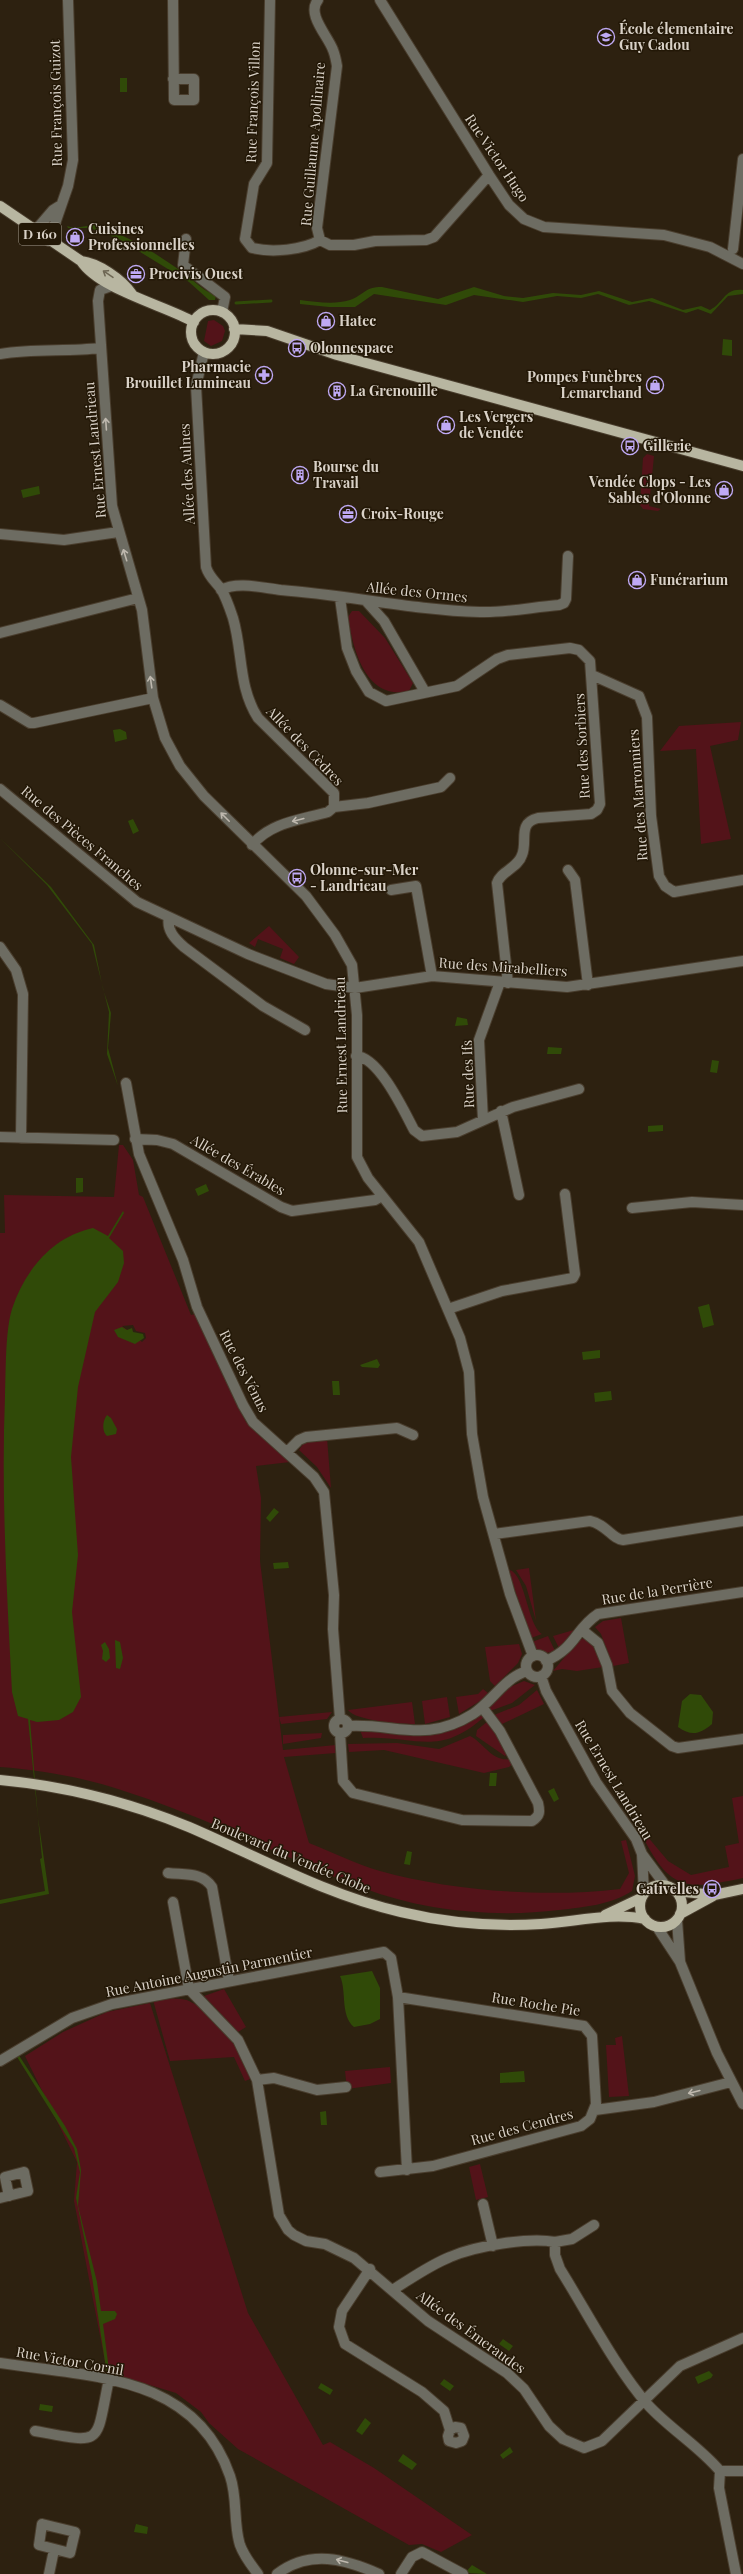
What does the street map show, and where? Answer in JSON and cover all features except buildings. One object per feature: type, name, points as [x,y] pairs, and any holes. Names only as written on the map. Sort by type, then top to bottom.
[{"type":"main road","name":"D 160","points":[[0,206],[49,241],[81,261],[85,267],[111,286],[194,322]]},
{"type":"main road","points":[[81,261],[94,264],[123,284],[132,294]]},
{"type":"main road","points":[[206,312],[222,312],[230,319],[234,329],[233,341],[226,350],[216,354],[204,352],[192,340],[194,322],[206,312]]},
{"type":"main road","points":[[234,329],[267,331],[337,355],[743,466]]},
{"type":"main road","name":"Boulevard du Vendée Globe","points":[[0,1780],[60,1788],[139,1809],[188,1827],[349,1897],[400,1912],[448,1921],[503,1925],[556,1923],[601,1917],[625,1916],[644,1919]]},
{"type":"main road","points":[[714,1895],[664,1927],[657,1927],[644,1919],[640,1905],[643,1896],[657,1885],[665,1886],[675,1891],[714,1895],[743,1889]]},
{"type":"main road","points":[[675,1891],[681,1902],[679,1917]]},
{"type":"main road","name":"Boulevard du Vendée Globe","points":[[601,1917],[643,1896]]},
{"type":"street","name":"Rue François Guizot","points":[[49,241],[58,220],[61,204],[68,186],[73,160],[68,0]]},
{"type":"street","points":[[172,79],[173,0]]},
{"type":"street","name":"Rue François Villon","points":[[270,0],[267,163],[254,184],[245,239],[252,248],[277,250],[311,245],[320,240]]},
{"type":"street","name":"Rue Guillaume Apollinaire","points":[[317,0],[315,14],[333,48],[337,66],[318,228],[320,240],[330,245],[342,245],[375,240],[430,239],[439,235],[489,175]]},
{"type":"street","name":"Rue Victor Hugo","points":[[380,0],[489,175],[515,212],[534,224],[544,227],[664,235],[710,247],[743,264]]},
{"type":"street","points":[[733,249],[743,159]]},
{"type":"street","name":"Rue François Guizot","points":[[35,231],[53,210],[61,204]]},
{"type":"street","points":[[186,239],[183,265],[225,297],[222,312]]},
{"type":"street","name":"Rue Ernest Landrieau","points":[[111,286],[100,290],[98,301],[100,348],[112,506],[118,532],[144,620],[153,698],[165,738],[180,766],[204,796],[252,845],[298,887],[335,935],[352,965],[355,988],[357,1157],[362,1170],[419,1242],[460,1338],[469,1372],[474,1452],[483,1497],[510,1594],[532,1656]]},
{"type":"street","points":[[0,354],[25,349],[49,352],[100,348]]},
{"type":"street","name":"Allée des Aulnes","points":[[204,352],[196,386],[205,558],[211,579],[221,590]]},
{"type":"street","points":[[0,534],[64,540],[118,532]]},
{"type":"street","name":"Allée des Ormes","points":[[221,590],[228,586],[239,586],[366,601],[482,612],[559,605],[564,603],[566,599],[568,556]]},
{"type":"street","name":"Allée des Cèdres","points":[[221,590],[232,617],[241,656],[244,685],[251,707],[258,718],[334,793],[334,807]]},
{"type":"street","points":[[0,633],[138,598]]},
{"type":"street","points":[[340,598],[347,648],[356,671],[369,692],[386,701],[426,692],[384,621],[366,601]]},
{"type":"street","name":"Rue des Sorbiers","points":[[426,692],[457,686],[496,659],[508,655],[570,648],[579,650],[588,658],[592,675],[600,804],[597,810],[591,814],[538,818],[531,820],[524,829],[522,855],[497,883],[504,983]]},
{"type":"street","name":"Rue des Marronniers","points":[[592,675],[634,692],[643,702],[647,717],[651,816],[660,882],[669,891],[674,892],[743,880]]},
{"type":"street","points":[[0,705],[30,723],[34,723],[153,698]]},
{"type":"street","points":[[252,845],[270,828],[328,812],[334,807],[368,803],[441,787],[450,778]]},
{"type":"street","name":"Rue des Pièces Franches","points":[[0,789],[117,888],[137,902],[299,975],[326,984],[355,988]]},
{"type":"street","points":[[568,870],[574,880],[588,985]]},
{"type":"street","points":[[391,890],[416,886],[432,976]]},
{"type":"street","points":[[169,917],[170,929],[175,939],[184,947],[263,1006],[306,1030]]},
{"type":"street","points":[[0,947],[16,970],[23,994],[21,1138]]},
{"type":"street","name":"Rue des Mirabelliers","points":[[355,988],[432,976],[553,987],[588,985],[743,961]]},
{"type":"street","name":"Rue des Ifs","points":[[483,1120],[478,1040],[504,983]]},
{"type":"street","points":[[356,1056],[361,1056],[380,1073],[418,1134],[428,1136],[457,1132],[501,1111],[579,1089]]},
{"type":"street","points":[[126,1083],[135,1139]]},
{"type":"street","points":[[501,1111],[519,1195]]},
{"type":"street","points":[[0,1137],[114,1140]]},
{"type":"street","name":"Allée des Érables","points":[[135,1139],[156,1140],[173,1144],[278,1206],[292,1211],[375,1200],[382,1196]]},
{"type":"street","name":"Rue des Vénus","points":[[135,1139],[155,1196],[183,1260],[197,1308],[243,1405],[253,1422],[317,1480],[326,1500],[348,1723],[334,1723],[334,1727],[340,1734],[343,1781],[352,1793],[462,1820],[532,1821],[538,1817],[540,1810],[538,1803],[497,1726],[482,1707]]},
{"type":"street","points":[[448,1309],[502,1291],[573,1278],[575,1274],[565,1194]]},
{"type":"street","points":[[632,1208],[692,1202],[743,1205]]},
{"type":"street","points":[[286,1452],[299,1440],[306,1436],[397,1428],[413,1435]]},
{"type":"street","points":[[494,1534],[590,1521],[602,1524],[617,1538],[623,1540],[743,1521]]},
{"type":"street","name":"Rue de la Perrière","points":[[546,1661],[565,1652],[582,1630],[595,1617],[602,1613],[743,1592]]},
{"type":"street","points":[[582,1630],[598,1643],[607,1665],[612,1691],[630,1713],[672,1746],[678,1748],[743,1739]]},
{"type":"street","points":[[532,1656],[541,1656],[546,1661],[547,1669],[541,1676],[533,1676],[527,1671],[527,1662],[532,1656]]},
{"type":"street","points":[[348,1723],[407,1732],[426,1730],[462,1720],[482,1707],[513,1676],[527,1671]]},
{"type":"street","name":"Rue Ernest Landrieau","points":[[541,1676],[572,1741],[600,1788],[631,1830],[642,1854],[665,1886]]},
{"type":"street","name":"Rue Ernest Landrieau","points":[[642,1854],[643,1896]]},
{"type":"street","points":[[168,1873],[197,1875],[206,1878],[212,1887],[229,1981]]},
{"type":"street","points":[[173,1902],[188,1989]]},
{"type":"street","points":[[679,1917],[680,1962]]},
{"type":"street","points":[[657,1927],[680,1962],[716,2053],[743,2104]]},
{"type":"street","name":"Rue Antoine Augustin Parmentier","points":[[0,2061],[56,2026],[90,2011],[139,1997],[378,1953],[388,1954],[398,1998]]},
{"type":"street","name":"Allée des Émeraudes","points":[[188,1989],[238,2040],[257,2080],[269,2160],[282,2223],[300,2238],[332,2247],[354,2258],[394,2289],[428,2321],[487,2358],[517,2381],[549,2426],[572,2445],[584,2448],[596,2445],[680,2366],[743,2338]]},
{"type":"street","points":[[398,1998],[407,2170]]},
{"type":"street","name":"Rue Roche Pie","points":[[398,1998],[584,2026],[592,2036],[595,2110]]},
{"type":"street","points":[[257,2080],[274,2078],[317,2090],[346,2087]]},
{"type":"street","points":[[595,2110],[635,2106],[731,2082]]},
{"type":"street","name":"Rue des Cendres","points":[[380,2172],[433,2166],[581,2126],[590,2119],[595,2110]]},
{"type":"street","points":[[483,2204],[493,2246]]},
{"type":"street","points":[[394,2289],[452,2256],[493,2246],[532,2240],[556,2242],[572,2239],[594,2225]]},
{"type":"street","points":[[556,2242],[555,2255],[560,2269],[636,2390],[644,2400],[720,2471],[727,2473],[743,2471]]},
{"type":"street","points":[[370,2269],[342,2311],[339,2327],[345,2344],[422,2392],[444,2411],[450,2430]]},
{"type":"street","name":"Rue Victor Cornil","points":[[0,2363],[109,2379],[153,2392],[179,2405],[195,2419],[212,2440],[222,2456],[231,2478],[240,2545],[258,2574]]},
{"type":"street","points":[[35,2431],[80,2440],[91,2438],[99,2430],[109,2379]]},
{"type":"street","points":[[720,2471],[719,2488],[736,2574]]},
{"type":"street","points":[[49,2574],[54,2550]]},
{"type":"street","points":[[401,2574],[412,2557],[422,2552],[463,2574]]},
{"type":"street","points":[[277,2574],[309,2559],[323,2557],[339,2559],[379,2574]]},
{"type":"shaded area","points":[[120,78],[127,78],[127,92],[120,92]]},
{"type":"shaded area","points":[[93,225],[105,228],[127,238],[160,257],[202,288],[216,295],[215,300],[209,300],[189,282],[119,239],[90,228],[74,228]]},
{"type":"shaded area","points":[[382,287],[438,299],[474,287],[504,296],[523,298],[553,293],[581,295],[599,291],[632,302],[652,298],[683,310],[701,306],[710,310],[732,291],[743,290],[743,294],[728,296],[711,314],[698,309],[686,313],[649,301],[629,305],[598,294],[581,298],[557,296],[523,302],[474,295],[446,305],[374,294],[355,307],[329,307],[300,304],[300,300],[325,303],[344,302],[355,298],[371,288]]},
{"type":"shaded area","points":[[214,320],[223,326],[225,331],[222,341],[211,346],[204,341],[208,321]]},
{"type":"shaded area","points":[[723,339],[732,340],[732,356],[722,355]]},
{"type":"shaded area","points":[[647,454],[654,456],[649,506],[661,509],[658,511],[643,509],[640,505],[643,458]]},
{"type":"shaded area","points":[[39,486],[40,494],[23,498],[21,490]]},
{"type":"shaded area","points":[[352,611],[359,611],[385,638],[413,683],[409,691],[394,692],[382,688],[372,681],[364,670],[358,658],[350,630],[348,617]]},
{"type":"shaded area","points":[[741,722],[738,740],[710,746],[731,839],[701,844],[696,749],[660,751],[679,726]]},
{"type":"shaded area","points":[[120,729],[126,732],[127,739],[115,742],[113,730]]},
{"type":"shaded area","points":[[133,819],[139,831],[133,834],[128,821]]},
{"type":"shaded area","points":[[0,838],[51,887],[94,945],[102,984],[92,944],[47,885]]},
{"type":"shaded area","points":[[269,926],[299,957],[294,964],[280,958],[283,949],[258,939],[255,947],[249,943]]},
{"type":"shaded area","points":[[104,992],[111,1013],[108,1048],[118,1086],[107,1054],[109,1012]]},
{"type":"shaded area","points":[[457,1017],[467,1019],[468,1025],[455,1026]]},
{"type":"shaded area","points":[[548,1047],[562,1048],[561,1054],[547,1054]]},
{"type":"shaded area","points":[[712,1060],[719,1061],[717,1073],[710,1072]]},
{"type":"shaded area","points":[[663,1125],[663,1131],[648,1132],[648,1126]]},
{"type":"shaded area","points":[[119,1145],[123,1145],[133,1160],[139,1195],[143,1197],[191,1315],[195,1314],[246,1422],[290,1462],[256,1466],[261,1498],[260,1561],[283,1750],[336,1745],[336,1753],[284,1757],[309,1843],[380,1871],[437,1884],[499,1891],[561,1893],[620,1889],[629,1873],[621,1841],[626,1840],[635,1876],[632,1891],[624,1896],[597,1905],[535,1912],[485,1913],[435,1907],[386,1896],[363,1888],[327,1874],[197,1817],[112,1787],[64,1775],[0,1767],[0,1233],[5,1233],[4,1195],[114,1197]],"holes":[[[133,1325],[136,1331],[145,1333],[146,1338],[142,1342],[122,1326]]]},
{"type":"shaded area","points":[[76,1178],[83,1178],[83,1192],[76,1193]]},
{"type":"shaded area","points":[[206,1184],[209,1191],[198,1196],[195,1189]]},
{"type":"shaded area","points":[[123,1211],[124,1213],[109,1238],[123,1251],[124,1263],[118,1282],[95,1312],[78,1387],[71,1457],[78,1555],[72,1612],[81,1697],[73,1712],[59,1720],[37,1722],[30,1720],[38,1818],[49,1894],[0,1904],[0,1900],[45,1891],[40,1859],[42,1858],[28,1719],[18,1716],[12,1692],[5,1544],[4,1470],[6,1352],[8,1329],[12,1309],[24,1281],[42,1257],[53,1247],[78,1232],[93,1228],[108,1236]]},
{"type":"shaded area","points":[[709,1304],[714,1325],[703,1328],[698,1307]]},
{"type":"shaded area","points":[[122,1327],[127,1330],[132,1328],[133,1332],[143,1334],[144,1338],[135,1344],[118,1337],[114,1330]]},
{"type":"shaded area","points":[[600,1350],[600,1358],[583,1360],[582,1352]]},
{"type":"shaded area","points":[[377,1359],[380,1365],[378,1368],[362,1367],[360,1365]]},
{"type":"shaded area","points":[[332,1381],[339,1381],[340,1395],[333,1395]]},
{"type":"shaded area","points":[[611,1391],[612,1400],[595,1402],[594,1393]]},
{"type":"shaded area","points":[[107,1415],[111,1418],[117,1429],[116,1434],[107,1436],[104,1432],[103,1423]]},
{"type":"shaded area","points":[[327,1438],[331,1488],[317,1467],[299,1450],[305,1441]]},
{"type":"shaded area","points":[[274,1508],[279,1512],[270,1522],[266,1518]]},
{"type":"shaded area","points":[[288,1562],[289,1568],[274,1569],[273,1563]]},
{"type":"shaded area","points":[[529,1568],[536,1621],[526,1586],[516,1570]]},
{"type":"shaded area","points":[[508,1570],[514,1572],[518,1579],[533,1620],[537,1629],[542,1634],[531,1638]]},
{"type":"shaded area","points":[[621,1618],[629,1663],[613,1666],[601,1634],[595,1627],[603,1621]]},
{"type":"shaded area","points":[[574,1630],[574,1633],[560,1650],[553,1636]]},
{"type":"shaded area","points":[[548,1636],[555,1651],[546,1653],[534,1648],[532,1642]]},
{"type":"shaded area","points":[[585,1638],[592,1644],[603,1667],[577,1671],[562,1669],[553,1671],[579,1640]]},
{"type":"shaded area","points":[[115,1640],[120,1642],[123,1658],[120,1669],[116,1668]]},
{"type":"shaded area","points":[[105,1642],[109,1649],[110,1658],[106,1662],[102,1659],[103,1651],[101,1645]]},
{"type":"shaded area","points":[[519,1644],[522,1654],[518,1663],[495,1686],[490,1681],[485,1647]]},
{"type":"shaded area","points":[[524,1681],[535,1685],[512,1703],[490,1711],[490,1707],[510,1687]]},
{"type":"shaded area","points":[[483,1689],[488,1693],[480,1701],[459,1714],[456,1697],[478,1694]]},
{"type":"shaded area","points":[[537,1690],[544,1704],[502,1724],[494,1715],[519,1705]]},
{"type":"shaded area","points":[[690,1694],[701,1695],[713,1712],[712,1724],[695,1733],[687,1732],[678,1727],[682,1701]]},
{"type":"shaded area","points":[[447,1697],[450,1717],[425,1724],[422,1701]]},
{"type":"shaded area","points":[[412,1702],[415,1724],[369,1719],[353,1714],[348,1710]]},
{"type":"shaded area","points":[[332,1712],[327,1719],[281,1724],[279,1717]]},
{"type":"shaded area","points":[[482,1715],[484,1717],[468,1730],[453,1737],[439,1741],[426,1742],[382,1738],[363,1738],[360,1730],[409,1735],[433,1734]]},
{"type":"shaded area","points":[[488,1721],[508,1754],[505,1756],[476,1736],[477,1730]]},
{"type":"shaded area","points":[[322,1733],[321,1738],[283,1744],[283,1735]]},
{"type":"shaded area","points":[[470,1736],[498,1758],[510,1759],[512,1764],[509,1767],[484,1773],[384,1750],[349,1752],[348,1744],[397,1743],[439,1749]]},
{"type":"shaded area","points":[[490,1773],[497,1773],[496,1786],[489,1786]]},
{"type":"shaded area","points":[[554,1788],[559,1799],[554,1802],[548,1791]]},
{"type":"shaded area","points":[[743,1796],[743,1878],[725,1882],[696,1885],[684,1883],[673,1878],[663,1869],[644,1839],[647,1836],[668,1861],[691,1875],[729,1867],[725,1846],[739,1843],[732,1798]]},
{"type":"shaded area","points":[[407,1851],[412,1852],[410,1865],[404,1864]]},
{"type":"shaded area","points":[[372,1971],[380,1988],[380,2019],[370,2024],[354,2027],[345,2010],[340,1976]]},
{"type":"shaded area","points":[[224,1989],[246,2027],[238,2032],[204,1996]]},
{"type":"shaded area","points":[[164,1998],[187,2000],[200,2007],[210,2015],[235,2045],[253,2078],[245,2081],[234,2057],[170,2061],[153,2000]]},
{"type":"shaded area","points":[[150,2003],[248,2313],[323,2445],[330,2442],[374,2468],[472,2535],[441,2552],[422,2544],[409,2545],[238,2449],[209,2423],[201,2412],[176,2393],[107,2372],[74,2201],[77,2162],[25,2056],[63,2032],[107,2012]]},
{"type":"shaded area","points":[[622,2036],[629,2096],[609,2097],[606,2045],[616,2045],[615,2038]]},
{"type":"shaded area","points":[[18,2054],[65,2126],[77,2149],[81,2170],[78,2206],[97,2282],[101,2311],[115,2311],[117,2314],[115,2319],[103,2324],[109,2370],[107,2375],[92,2277],[76,2198],[80,2172],[74,2148],[16,2055]]},
{"type":"shaded area","points":[[390,2067],[391,2083],[347,2089],[345,2071]]},
{"type":"shaded area","points":[[524,2071],[525,2082],[500,2083],[500,2073]]},
{"type":"shaded area","points":[[326,2111],[327,2125],[321,2125],[320,2112]]},
{"type":"shaded area","points":[[480,2164],[488,2197],[476,2200],[469,2167]]},
{"type":"shaded area","points":[[503,2339],[513,2346],[509,2351],[499,2344]]},
{"type":"shaded area","points":[[709,2371],[713,2375],[711,2378],[698,2384],[695,2377]]},
{"type":"shaded area","points":[[444,2379],[454,2386],[450,2391],[440,2384]]},
{"type":"shaded area","points":[[321,2383],[333,2390],[330,2395],[318,2388]]},
{"type":"shaded area","points":[[40,2404],[53,2406],[52,2412],[39,2410]]},
{"type":"shaded area","points":[[365,2418],[371,2423],[362,2435],[356,2431]]},
{"type":"shaded area","points":[[510,2447],[513,2452],[503,2459],[500,2455]]},
{"type":"shaded area","points":[[403,2454],[417,2464],[412,2470],[398,2461]]},
{"type":"shaded area","points":[[136,2524],[148,2527],[147,2534],[134,2532]]},
{"type":"shaded area","points":[[472,2565],[487,2574],[465,2573]]},
{"type":"waterway","points":[[236,303],[271,301]]},
{"type":"place","name":"École élementaire Guy Cadou","points":[[606,37]]},
{"type":"place","name":"Cuisines Professionnelles","points":[[75,237]]},
{"type":"place","name":"Procivis Ouest","points":[[136,274]]},
{"type":"place","name":"Hatec","points":[[326,321]]},
{"type":"place","name":"Olonnespace","points":[[297,348]]},
{"type":"place","name":"Pharmacie Brouillet Lumineau","points":[[264,375]]},
{"type":"place","name":"Pompes Funèbres Lemarchand","points":[[655,385]]},
{"type":"place","name":"La Grenouille","points":[[337,391]]},
{"type":"place","name":"Les Vergers de Vendée","points":[[446,425]]},
{"type":"place","name":"Gillerie","points":[[630,446]]},
{"type":"place","name":"Bourse du Travail","points":[[300,475]]},
{"type":"place","name":"Vendée Clops - Les Sables d'Olonne","points":[[724,490]]},
{"type":"place","name":"Croix-Rouge","points":[[348,514]]},
{"type":"place","name":"Funérarium","points":[[637,580]]},
{"type":"place","name":"Olonne-sur-Mer - Landrieau","points":[[297,878]]},
{"type":"place","name":"Gativelles","points":[[712,1889]]}]
